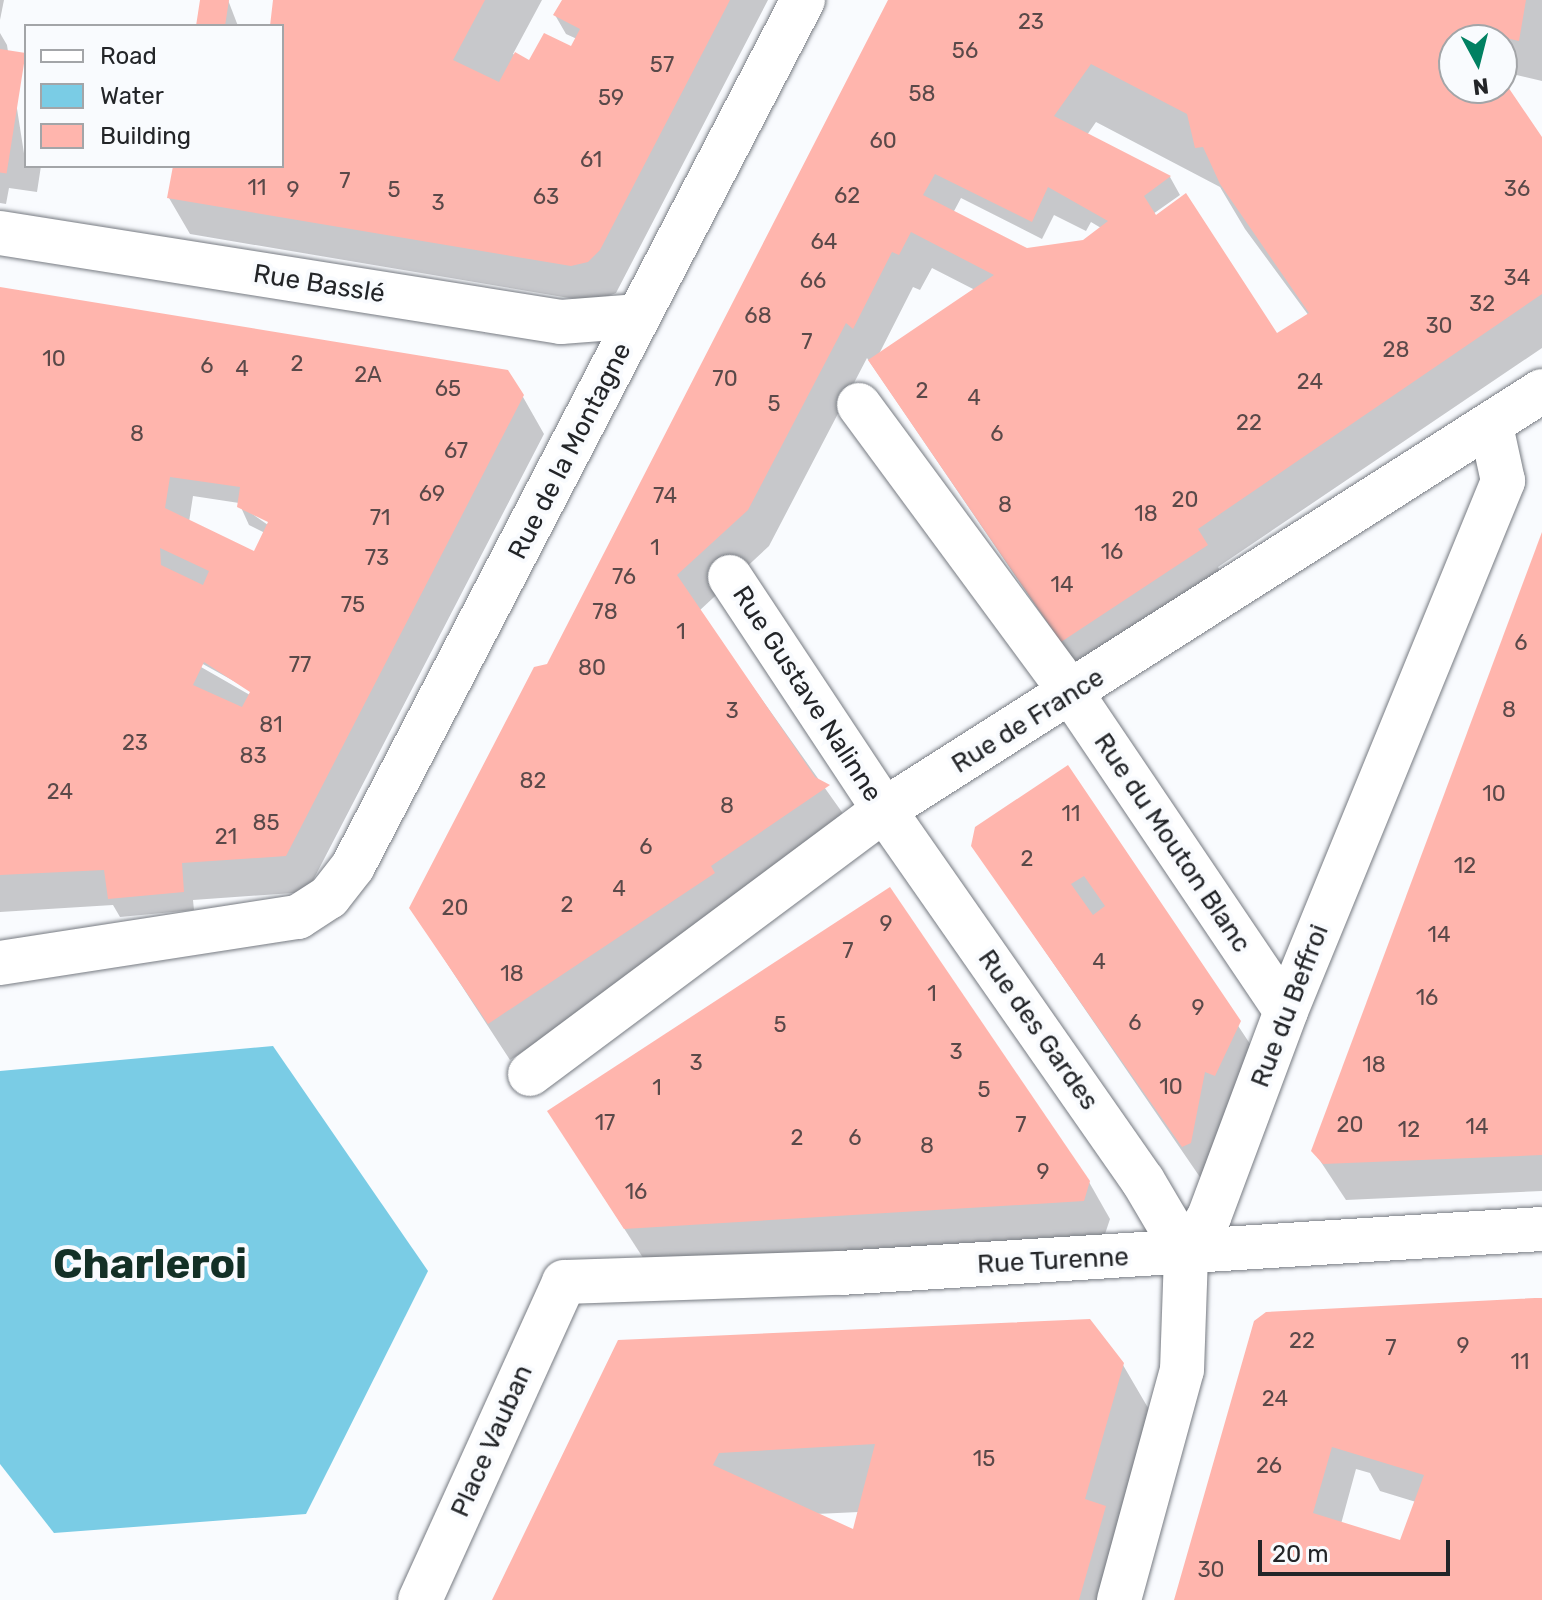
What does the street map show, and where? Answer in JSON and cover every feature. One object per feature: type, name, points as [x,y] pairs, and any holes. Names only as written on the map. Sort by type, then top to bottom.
[{"type":"street","name":"Rue de la Montagne","points":[[0,963],[298,917],[329,897],[353,866],[803,0]]},
{"type":"street","name":"Rue Basslé","points":[[0,233],[561,322],[639,316]]},
{"type":"street","name":"Rue de France","points":[[530,1074],[884,810],[1072,694],[1542,391]]},
{"type":"street","name":"Rue du Mouton Blanc","points":[[859,405],[1072,694],[1286,1011]]},
{"type":"street","name":"Rue du Beffroi","points":[[1119,1600],[1182,1370],[1186,1254],[1209,1217],[1286,1011],[1503,481],[1491,426]]},
{"type":"street","name":"Rue Gustave Nalinne","points":[[730,577],[884,810]]},
{"type":"street","name":"Rue des Gardes","points":[[884,810],[1143,1181],[1186,1254]]},
{"type":"street","name":"Rue Turenne","points":[[564,1282],[1186,1254],[1542,1229]]},
{"type":"street","name":"Place Vauban","points":[[420,1600],[564,1282]]},
{"type":"water","points":[[273,1046],[428,1271],[306,1514],[54,1533],[0,1464],[0,1071]]},
{"type":"building","points":[[200,0],[229,0],[225,24],[196,24]]},
{"type":"building","points":[[273,0],[485,0],[453,60],[499,82],[515,52],[529,60],[544,33],[571,46],[580,29],[553,15],[562,0],[730,0],[600,250],[588,262],[571,266],[167,198],[173,168],[284,168],[284,24],[270,24]]},
{"type":"building","points":[[888,0],[1526,0],[1519,41],[1518,24],[1438,24],[1438,104],[1518,102],[1542,137],[1542,294],[1198,529],[1208,545],[1061,642],[868,360],[994,275],[911,232],[899,255],[892,252],[853,329],[846,323],[748,510],[677,575],[815,777],[830,785],[711,866],[715,873],[488,1024],[409,908],[534,667],[547,664]],"holes":[[[1091,64],[1187,114],[1195,148],[1203,147],[1220,184],[1309,313],[1277,333],[1186,193],[1156,215],[1144,196],[1171,176],[1054,116]],[[935,174],[1032,222],[1048,187],[1108,221],[1083,240],[1027,248],[923,195]]]},
{"type":"building","points":[[0,49],[24,53],[7,174],[0,173]]},
{"type":"building","points":[[0,287],[508,370],[524,395],[286,856],[182,863],[184,892],[108,899],[104,870],[0,875]],"holes":[[[170,477],[240,487],[237,507],[268,522],[254,551],[165,508]],[[160,548],[209,571],[203,585],[161,565]],[[204,662],[250,692],[242,707],[193,685]]]},
{"type":"building","points":[[1542,532],[1542,1155],[1323,1164],[1311,1151]]},
{"type":"building","points":[[1068,765],[1241,1021],[1215,1076],[1205,1072],[1191,1143],[1182,1147],[971,846],[975,827]],"holes":[[[1084,876],[1105,906],[1093,915],[1071,884]]]},
{"type":"building","points":[[890,887],[1090,1181],[1084,1201],[624,1229],[547,1111]]},
{"type":"building","points":[[1542,1298],[1542,1600],[1174,1600],[1254,1321],[1266,1312]],"holes":[[[1332,1447],[1424,1475],[1400,1540],[1313,1513]]]},
{"type":"building","points":[[1090,1319],[1124,1363],[1085,1499],[1106,1506],[1079,1600],[492,1600],[618,1340]],"holes":[[[875,1444],[853,1529],[713,1465],[719,1453]]]},
{"type":"district","name":"Charleroi","points":[[150,1264]]}]
